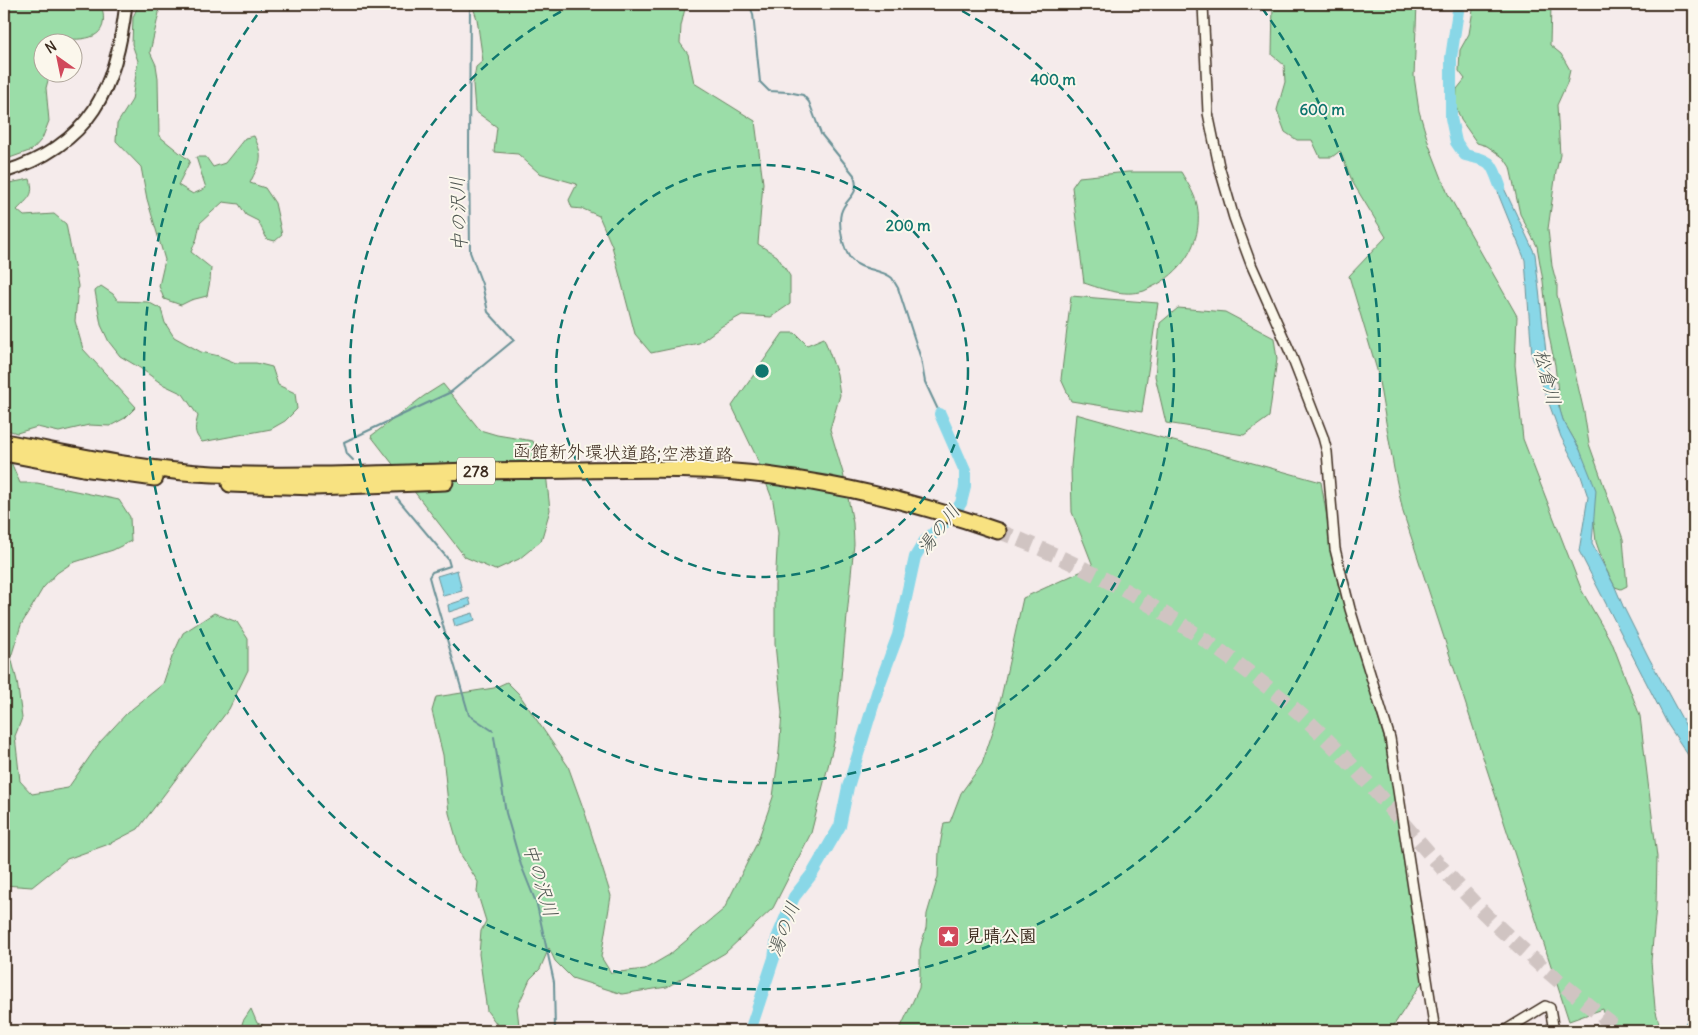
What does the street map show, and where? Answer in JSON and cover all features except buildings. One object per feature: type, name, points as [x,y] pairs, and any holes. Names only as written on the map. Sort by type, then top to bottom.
[{"type":"highway","name":"函館新外環状道路;空港道路","points":[[10,449],[128,475],[202,483],[315,487],[669,476],[771,481],[818,488],[933,512],[996,534]]},
{"type":"main road","points":[[4,172],[27,165],[60,145],[77,130],[99,102],[114,68],[126,4]]},
{"type":"street","points":[[1204,4],[1208,113],[1219,166],[1234,218],[1251,264],[1324,437],[1327,452],[1335,549],[1350,609],[1390,738],[1435,1031]]},
{"type":"street","points":[[1504,1031],[1516,1028],[1545,1006],[1550,1008],[1554,1031]]},
{"type":"green space","points":[[4,4],[101,4],[103,25],[94,36],[82,38],[82,32],[32,32],[32,82],[48,82],[46,88],[49,121],[42,139],[32,150],[4,160]]},
{"type":"green space","points":[[139,4],[156,4],[159,13],[150,52],[156,65],[158,78],[159,136],[190,161],[178,185],[193,194],[206,188],[196,157],[206,157],[213,167],[225,163],[245,138],[254,136],[260,160],[250,183],[265,188],[275,203],[282,235],[275,241],[267,239],[258,221],[246,215],[239,204],[223,202],[200,223],[197,238],[191,252],[211,268],[207,296],[181,305],[164,299],[159,286],[165,260],[147,199],[141,167],[116,141],[117,124],[132,100],[138,61],[132,44],[133,17]]},
{"type":"green space","points":[[472,4],[686,4],[681,26],[680,43],[688,54],[694,83],[755,121],[763,183],[758,244],[777,256],[790,276],[790,304],[771,317],[742,315],[722,326],[699,343],[651,353],[635,334],[612,246],[599,216],[583,209],[572,208],[569,200],[577,184],[539,173],[518,154],[494,152],[497,127],[475,111],[473,84],[476,67],[483,61],[477,19]]},
{"type":"green space","points":[[1273,4],[1417,4],[1414,76],[1419,111],[1429,145],[1448,194],[1517,316],[1515,365],[1523,439],[1582,591],[1613,645],[1640,716],[1657,857],[1656,906],[1651,961],[1655,1008],[1661,1031],[1609,1031],[1603,1009],[1569,1021],[1403,512],[1377,370],[1349,276],[1386,237],[1353,183],[1340,151],[1332,157],[1320,157],[1312,140],[1297,140],[1285,132],[1277,110],[1285,82],[1284,65],[1272,55]]},
{"type":"green space","points":[[1474,4],[1551,4],[1550,45],[1561,54],[1570,70],[1567,83],[1557,105],[1560,155],[1548,229],[1557,295],[1584,412],[1589,444],[1623,539],[1627,586],[1621,589],[1615,587],[1604,565],[1596,542],[1580,450],[1560,411],[1537,246],[1520,214],[1510,167],[1504,158],[1487,146],[1477,143],[1461,120],[1456,107],[1457,89],[1465,79],[1459,71],[1460,50],[1469,34]]},
{"type":"green space","points":[[1128,172],[1181,172],[1192,191],[1198,211],[1197,233],[1194,244],[1183,262],[1176,271],[1158,284],[1136,293],[1113,292],[1084,283],[1072,187],[1079,177]]},
{"type":"green space","points":[[30,179],[31,193],[17,210],[24,216],[54,214],[66,224],[78,286],[75,321],[83,349],[136,407],[125,418],[110,426],[89,425],[59,432],[37,427],[17,433],[4,429],[4,184]]},
{"type":"green space","points":[[101,286],[113,294],[118,301],[148,302],[161,309],[165,323],[174,337],[201,352],[219,356],[236,363],[256,363],[272,367],[278,385],[295,393],[297,409],[285,421],[271,429],[202,442],[197,436],[196,430],[198,416],[183,394],[162,384],[120,356],[109,342],[101,325],[95,291]]},
{"type":"green space","points":[[1071,296],[1158,303],[1142,412],[1071,401],[1061,379]]},
{"type":"green space","points":[[1178,308],[1225,312],[1274,338],[1277,359],[1269,417],[1244,435],[1166,423],[1155,376],[1160,323]]},
{"type":"green space","points":[[783,333],[795,333],[807,345],[824,338],[837,374],[840,395],[830,429],[843,473],[853,523],[854,544],[835,739],[811,833],[773,908],[725,953],[667,987],[622,994],[572,978],[555,961],[549,948],[540,969],[530,979],[517,1008],[519,1025],[502,1031],[487,1011],[479,954],[481,931],[486,921],[477,892],[478,882],[461,855],[449,813],[443,755],[432,711],[436,697],[494,688],[507,682],[519,694],[568,766],[611,896],[601,957],[611,973],[645,969],[669,955],[724,909],[757,843],[773,797],[782,713],[775,644],[775,586],[778,533],[773,501],[756,456],[732,406]]},
{"type":"green space","points":[[443,384],[480,430],[533,441],[546,473],[550,510],[541,541],[519,559],[495,570],[465,557],[371,436]]},
{"type":"green space","points":[[1076,414],[1321,482],[1338,584],[1385,741],[1424,979],[1390,1031],[899,1031],[919,988],[920,949],[926,928],[927,914],[938,877],[939,851],[944,823],[950,822],[961,793],[982,764],[995,725],[1023,598],[1093,566],[1072,512],[1071,466]]},
{"type":"green space","points":[[4,458],[10,460],[20,483],[37,483],[119,500],[130,517],[131,541],[113,550],[72,563],[57,573],[43,588],[21,625],[11,657],[17,681],[22,718],[15,736],[20,781],[32,794],[68,788],[100,742],[127,713],[163,684],[183,633],[214,613],[237,622],[248,639],[248,670],[229,709],[138,829],[109,844],[67,859],[32,887],[4,885]]},
{"type":"green space","points":[[251,1009],[257,1023],[265,1026],[263,1031],[240,1031],[243,1021]]},
{"type":"water","points":[[1494,167],[1535,254],[1548,370],[1563,420],[1580,450],[1596,490],[1592,543],[1649,658],[1694,741],[1694,764],[1668,725],[1579,551],[1588,497],[1580,473],[1561,437],[1532,356],[1525,260],[1499,196]]},
{"type":"water","points":[[457,570],[462,591],[443,596],[437,576]]},
{"type":"water","points":[[469,598],[471,605],[449,612],[448,605]]},
{"type":"water","points":[[473,613],[475,620],[455,626],[453,619]]},
{"type":"water","points":[[1694,1008],[1694,1031],[1681,1031]]},
{"type":"waterway","name":"中の沢川","points":[[353,460],[347,454],[344,442],[451,392],[514,340],[488,312],[482,284],[470,252],[470,4]]},
{"type":"waterway","name":"湯の川","points":[[749,4],[753,14],[760,82],[769,91],[803,95],[809,102],[821,134],[854,175],[856,188],[843,207],[840,218],[845,248],[854,262],[882,272],[892,278],[898,288],[921,359],[925,382],[940,414]]},
{"type":"waterway","name":"松倉川","points":[[1459,4],[1451,58],[1451,118],[1456,142],[1465,155],[1489,163],[1495,171],[1500,186]]},
{"type":"waterway","name":"湯の川","points":[[750,1031],[774,958],[777,938],[794,897],[812,874],[840,826],[848,787],[879,686],[898,635],[915,557],[924,542],[953,515],[961,503],[965,487],[965,471],[940,414]]},
{"type":"waterway","name":"中の沢川","points":[[397,498],[448,559],[450,566],[432,572],[429,577],[469,715],[493,731]]},
{"type":"waterway","name":"中の沢川","points":[[494,737],[506,813],[521,865],[537,905],[554,982],[555,1031]]},
{"type":"tunnel","points":[[998,531],[1065,560],[1130,593],[1192,631],[1283,699],[1313,726],[1357,771],[1440,866],[1499,928],[1567,988],[1620,1031]]},
{"type":"place","name":"見晴公園","points":[[949,936]]}]
